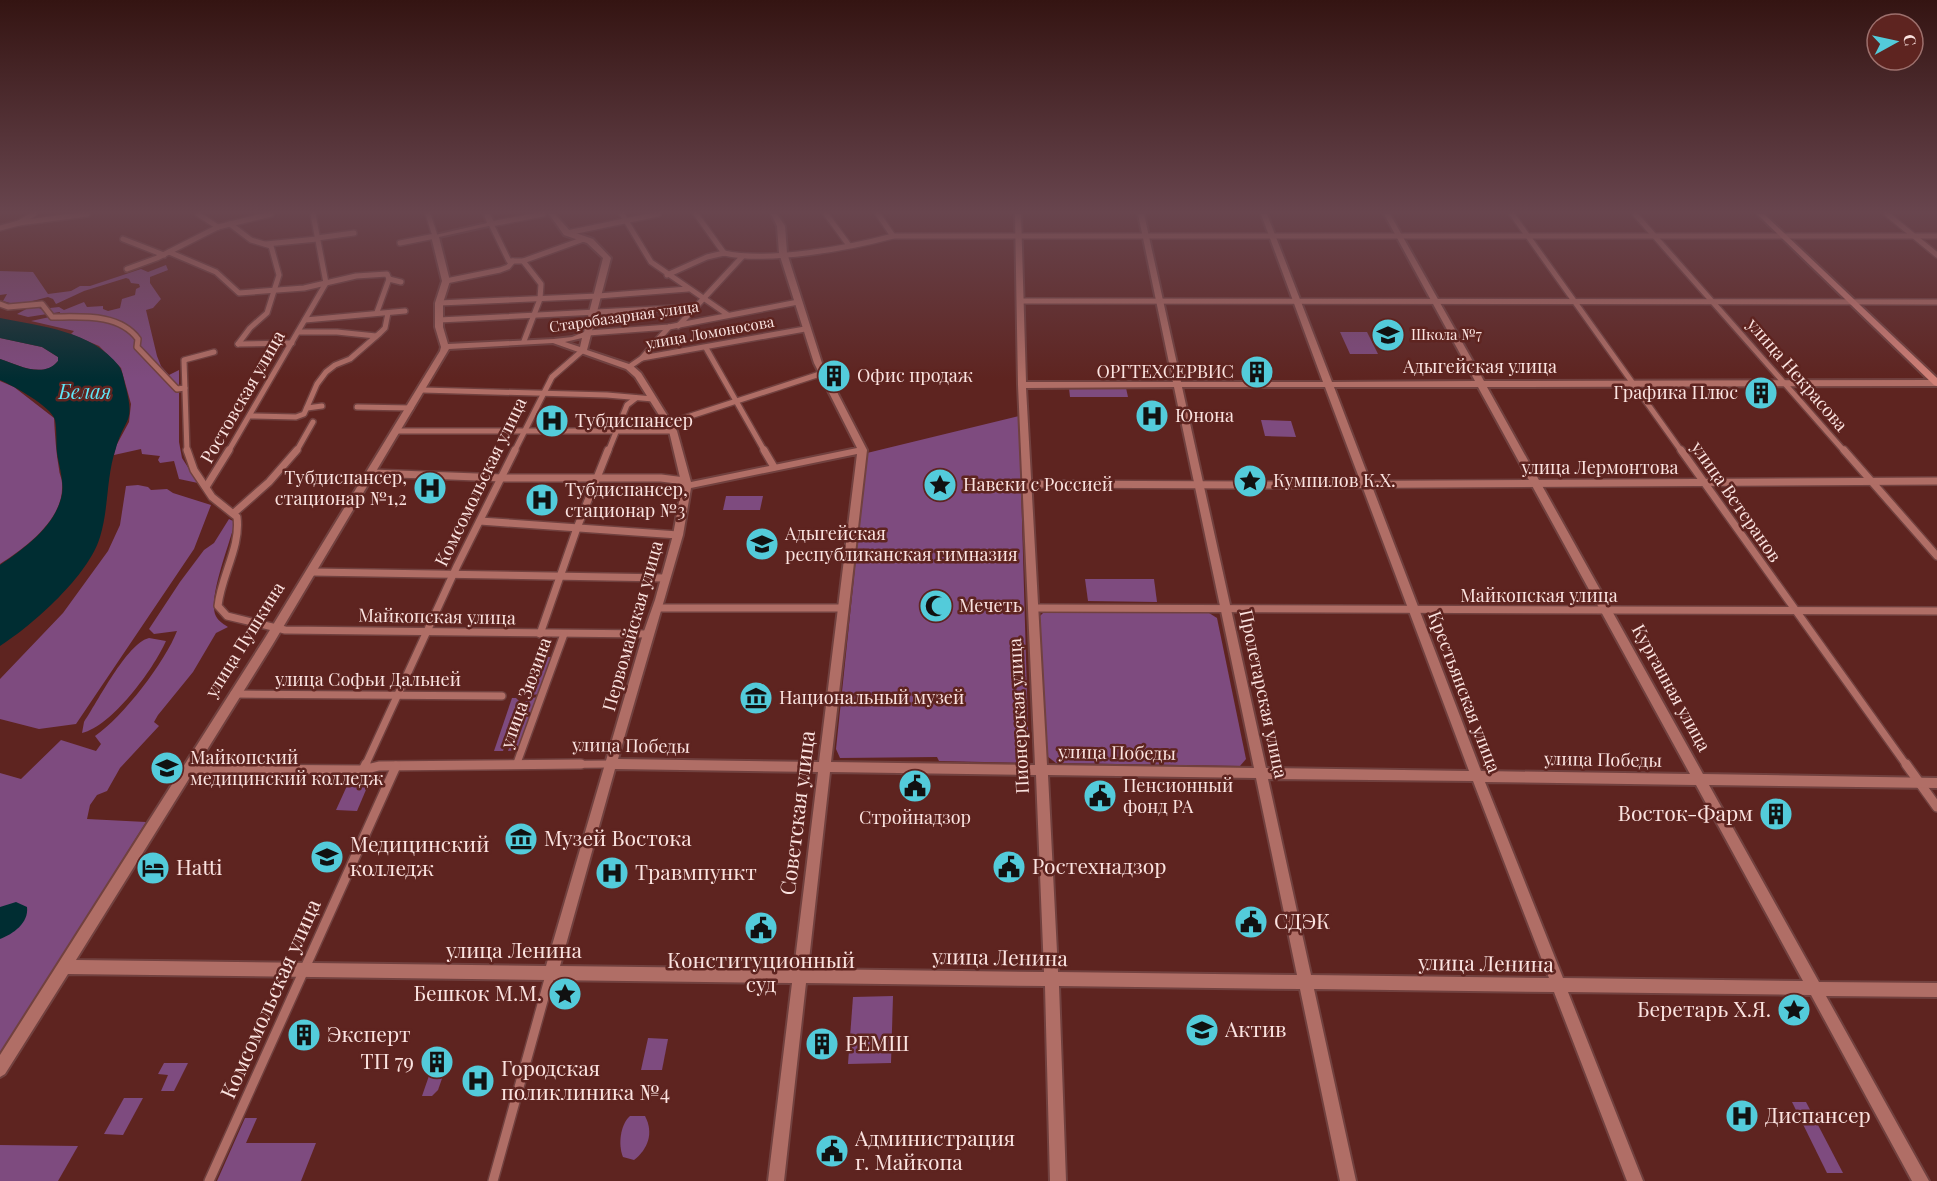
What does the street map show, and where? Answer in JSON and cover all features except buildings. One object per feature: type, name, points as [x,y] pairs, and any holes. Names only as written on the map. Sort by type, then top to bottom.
[{"type":"main road","points":[[1818,269],[1937,383]]},
{"type":"street","points":[[208,269],[216,272],[239,293],[326,284],[383,274],[402,282]]},
{"type":"street","points":[[278,269],[265,317],[253,324],[238,344],[292,343]]},
{"type":"street","points":[[323,269],[326,284]]},
{"type":"street","points":[[443,269],[446,281],[439,303],[439,320],[445,347],[524,341],[540,299],[541,284],[529,269]]},
{"type":"street","points":[[446,281],[502,269]]},
{"type":"street","points":[[583,350],[604,269]]},
{"type":"street","points":[[660,269],[728,315]]},
{"type":"street","points":[[667,275],[680,269]]},
{"type":"street","points":[[678,326],[730,269]]},
{"type":"street","points":[[372,473],[503,478],[599,478],[686,484],[862,450],[823,373],[805,329],[788,269]]},
{"type":"street","name":"Пионерская улица","points":[[1019,269],[1022,385],[1051,980],[1058,1181]]},
{"type":"street","name":"Пролетарская улица","points":[[1153,269],[1348,1181]]},
{"type":"street","name":"Крестьянская улица","points":[[1284,269],[1330,384],[1477,777],[1635,1181]]},
{"type":"street","name":"Курганная улица","points":[[1419,269],[1921,1181]]},
{"type":"street","name":"улица Ветеранов","points":[[1552,269],[1937,807]]},
{"type":"street","name":"улица Некрасова","points":[[1684,269],[1937,556]]},
{"type":"street","points":[[378,312],[389,278]]},
{"type":"street","name":"Ростовская улица","points":[[235,512],[219,505],[206,487],[326,284]]},
{"type":"street","points":[[439,303],[598,296],[688,289]]},
{"type":"street","points":[[1020,301],[1937,302]]},
{"type":"street","name":"Старобазарная улица","points":[[524,341],[554,341],[578,338],[588,333],[678,326],[798,302]]},
{"type":"street","points":[[0,304],[8,307],[42,304],[52,317],[91,317],[130,328],[138,339],[137,347],[145,358],[177,389],[185,388]]},
{"type":"street","points":[[439,320],[695,307]]},
{"type":"street","points":[[305,320],[405,311]]},
{"type":"street","points":[[250,416],[296,417],[304,414],[317,384],[326,372],[335,365],[350,359],[385,328],[388,314]]},
{"type":"street","points":[[642,358],[669,327]]},
{"type":"street","name":"улица Ломоносова","points":[[554,341],[629,368],[642,358],[805,329]]},
{"type":"street","points":[[298,332],[337,332],[376,336]]},
{"type":"street","name":"улица Пушкина","points":[[0,1069],[312,572],[422,390],[445,347]]},
{"type":"street","points":[[706,348],[774,467]]},
{"type":"street","name":"Комсомольская улица","points":[[363,770],[454,574],[555,372],[583,350]]},
{"type":"street","points":[[206,487],[193,467],[185,444],[184,360],[214,352]]},
{"type":"street","name":"Первомайская улица","points":[[493,1181],[678,535],[686,484],[671,427],[638,375],[629,368]]},
{"type":"street","points":[[397,431],[616,433],[671,427],[736,401],[823,373]]},
{"type":"street","name":"Адыгейская улица","points":[[1022,385],[1937,383]]},
{"type":"street","points":[[422,390],[624,396],[653,399]]},
{"type":"street","name":"улица Зюзина","points":[[540,634],[577,528],[627,405],[636,398]]},
{"type":"street","points":[[308,408],[322,406]]},
{"type":"street","points":[[357,407],[411,408]]},
{"type":"street","points":[[235,512],[260,491],[295,454],[305,440],[313,422]]},
{"type":"street","name":"Советская улица","points":[[776,1181],[862,450]]},
{"type":"street","name":"улица Лермонтова","points":[[1264,485],[1937,481]]},
{"type":"street","points":[[1028,484],[1251,485]]},
{"type":"street","name":"Майкопская улица","points":[[235,512],[238,519],[233,547],[218,596],[218,606],[227,616],[276,629],[648,634]]},
{"type":"street","points":[[480,521],[678,535]]},
{"type":"street","points":[[312,572],[666,578]]},
{"type":"street","points":[[657,608],[844,608]]},
{"type":"street","name":"Майкопская улица","points":[[1033,608],[1937,611]]},
{"type":"street","name":"улица Зюзина","points":[[517,763],[564,634]]},
{"type":"street","name":"улица Софьи Дальней","points":[[234,694],[502,696]]},
{"type":"street","name":"улица Победы","points":[[189,769],[363,770],[396,766],[517,763],[1937,783]]},
{"type":"street","name":"Комсомольская улица","points":[[209,1181],[396,766]]},
{"type":"street","name":"улица Ленина","points":[[63,967],[1937,990]]},
{"type":"shaded area","points":[[141,269],[148,272],[155,269],[168,270],[150,277],[150,283],[161,299],[153,308],[146,310],[161,366],[169,375],[179,370],[179,442],[182,458],[198,483],[179,479],[174,461],[160,463],[158,460],[160,456],[142,454],[141,449],[114,455],[116,446],[129,422],[131,404],[121,368],[99,346],[71,334],[74,331],[31,321],[59,315],[60,312],[28,317],[17,314],[30,307],[41,309],[59,307],[64,310],[84,302],[87,307],[103,306],[103,309],[108,311],[120,308],[122,299],[135,295],[136,289],[140,287],[139,284],[131,283],[126,278],[84,291],[56,304],[48,297],[17,305],[3,301],[7,294],[0,295],[0,271],[33,272],[48,294],[71,291],[80,286],[90,286]]},
{"type":"shaded area","points":[[1340,332],[1367,332],[1378,354],[1350,354]]},
{"type":"shaded area","points":[[0,338],[42,347],[58,357],[58,361],[46,369],[38,370],[0,359]]},
{"type":"shaded area","points":[[0,381],[14,387],[54,418],[62,483],[61,496],[51,520],[32,540],[0,564]]},
{"type":"shaded area","points":[[1069,388],[1126,388],[1128,397],[1070,397]]},
{"type":"shaded area","points":[[1019,416],[1029,763],[939,761],[937,757],[840,758],[836,749],[867,453]]},
{"type":"shaded area","points":[[1261,420],[1291,421],[1296,437],[1265,436]]},
{"type":"shaded area","points":[[138,485],[151,490],[167,489],[211,505],[194,549],[76,724],[39,729],[0,719],[0,679],[63,613],[108,551],[120,525],[126,486]]},
{"type":"shaded area","points":[[726,496],[763,496],[760,510],[723,510]]},
{"type":"shaded area","points":[[229,519],[235,522],[217,582],[214,605],[217,618],[228,627],[216,633],[193,672],[158,715],[154,722],[159,726],[120,768],[107,791],[97,795],[90,805],[87,819],[146,822],[0,1055],[0,773],[21,779],[61,740],[96,751],[101,744],[95,736],[118,716],[142,688],[163,658],[177,631],[154,634],[149,629],[180,582],[204,550],[214,543]]},
{"type":"shaded area","points":[[1085,579],[1154,579],[1157,602],[1088,601]]},
{"type":"shaded area","points":[[1045,611],[1209,613],[1217,618],[1246,759],[1240,766],[1056,763],[1047,756],[1040,616]]},
{"type":"shaded area","points":[[149,638],[166,641],[152,667],[106,720],[82,733],[84,722],[122,662],[140,642]]},
{"type":"shaded area","points":[[540,657],[552,657],[539,694],[533,695],[529,690]]},
{"type":"shaded area","points":[[538,697],[519,750],[508,751],[525,702]]},
{"type":"shaded area","points":[[512,698],[520,702],[503,751],[494,751]]},
{"type":"shaded area","points":[[351,777],[371,778],[357,811],[336,810]]},
{"type":"shaded area","points":[[893,996],[891,1063],[848,1064],[853,997]]},
{"type":"shaded area","points":[[648,1038],[668,1039],[662,1070],[641,1070]]},
{"type":"shaded area","points":[[164,1063],[188,1063],[174,1091],[161,1091],[168,1075],[158,1074]]},
{"type":"shaded area","points":[[431,1070],[445,1070],[438,1090],[432,1096],[422,1096]]},
{"type":"shaded area","points":[[124,1098],[143,1098],[123,1135],[104,1134]]},
{"type":"shaded area","points":[[1792,1102],[1806,1102],[1843,1173],[1827,1173]]},
{"type":"shaded area","points":[[630,1116],[645,1116],[649,1128],[646,1146],[634,1160],[623,1157],[621,1147],[622,1130]]},
{"type":"shaded area","points":[[245,1118],[257,1118],[246,1143],[316,1143],[301,1181],[217,1181]]},
{"type":"shaded area","points":[[0,1145],[78,1146],[58,1181],[0,1181]]},
{"type":"water","name":"Белая","points":[[0,318],[65,332],[95,345],[108,354],[120,368],[130,408],[128,420],[119,438],[113,459],[103,526],[94,552],[58,598],[0,646],[0,565],[29,544],[46,526],[59,506],[62,479],[57,453],[56,424],[52,415],[31,397],[0,380],[0,359],[38,370],[52,366],[58,361],[58,357],[42,347],[0,338]]},
{"type":"water","points":[[16,902],[27,907],[23,923],[15,931],[0,939],[0,907]]},
{"type":"tunnel","points":[[1251,485],[1264,485]]},
{"type":"place","name":"Школа №7","points":[[1388,335]]},
{"type":"place","name":"ОРГТЕХСЕРВИС","points":[[1257,372]]},
{"type":"place","name":"Офис продаж","points":[[834,376]]},
{"type":"place","name":"Графика Плюс","points":[[1761,393]]},
{"type":"place","name":"Юнона","points":[[1152,416]]},
{"type":"place","name":"Тубдиспансер","points":[[552,421]]},
{"type":"place","name":"Кумпилов К.Х.","points":[[1250,481]]},
{"type":"place","name":"Навеки с Россией","points":[[940,485]]},
{"type":"place","name":"Тубдиспансер, стационар №1,2","points":[[430,488]]},
{"type":"place","name":"Тубдиспансер, стационар №3","points":[[542,500]]},
{"type":"place","name":"Адыгейская республиканская гимназия","points":[[762,544]]},
{"type":"place","name":"Мечеть","points":[[936,606]]},
{"type":"place","name":"Национальный музей","points":[[756,698]]},
{"type":"place","name":"Майкопский медицинский колледж","points":[[167,768]]},
{"type":"place","name":"Стройнадзор","points":[[915,786]]},
{"type":"place","name":"Пенсионный фонд РА","points":[[1100,796]]},
{"type":"place","name":"Восток-Фарм","points":[[1776,814]]},
{"type":"place","name":"Музей Востока","points":[[521,839]]},
{"type":"place","name":"Медицинский колледж","points":[[327,857]]},
{"type":"place","name":"Ростехнадзор","points":[[1009,867]]},
{"type":"place","name":"Hatti","points":[[153,868]]},
{"type":"place","name":"Травмпункт","points":[[612,873]]},
{"type":"place","name":"СДЭК","points":[[1251,922]]},
{"type":"place","name":"Конституционный суд","points":[[761,928]]},
{"type":"place","name":"Бешкок М.М.","points":[[565,994]]},
{"type":"place","name":"Беретарь Х.Я.","points":[[1794,1010]]},
{"type":"place","name":"Актив","points":[[1202,1030]]},
{"type":"place","name":"Эксперт","points":[[304,1035]]},
{"type":"place","name":"РЕМШ","points":[[822,1044]]},
{"type":"place","name":"ТП 79","points":[[437,1062]]},
{"type":"place","name":"Городская поликлиника №4","points":[[478,1081]]},
{"type":"place","name":"Диспансер","points":[[1742,1116]]},
{"type":"place","name":"Администрация г. Майкопа","points":[[832,1151]]}]
